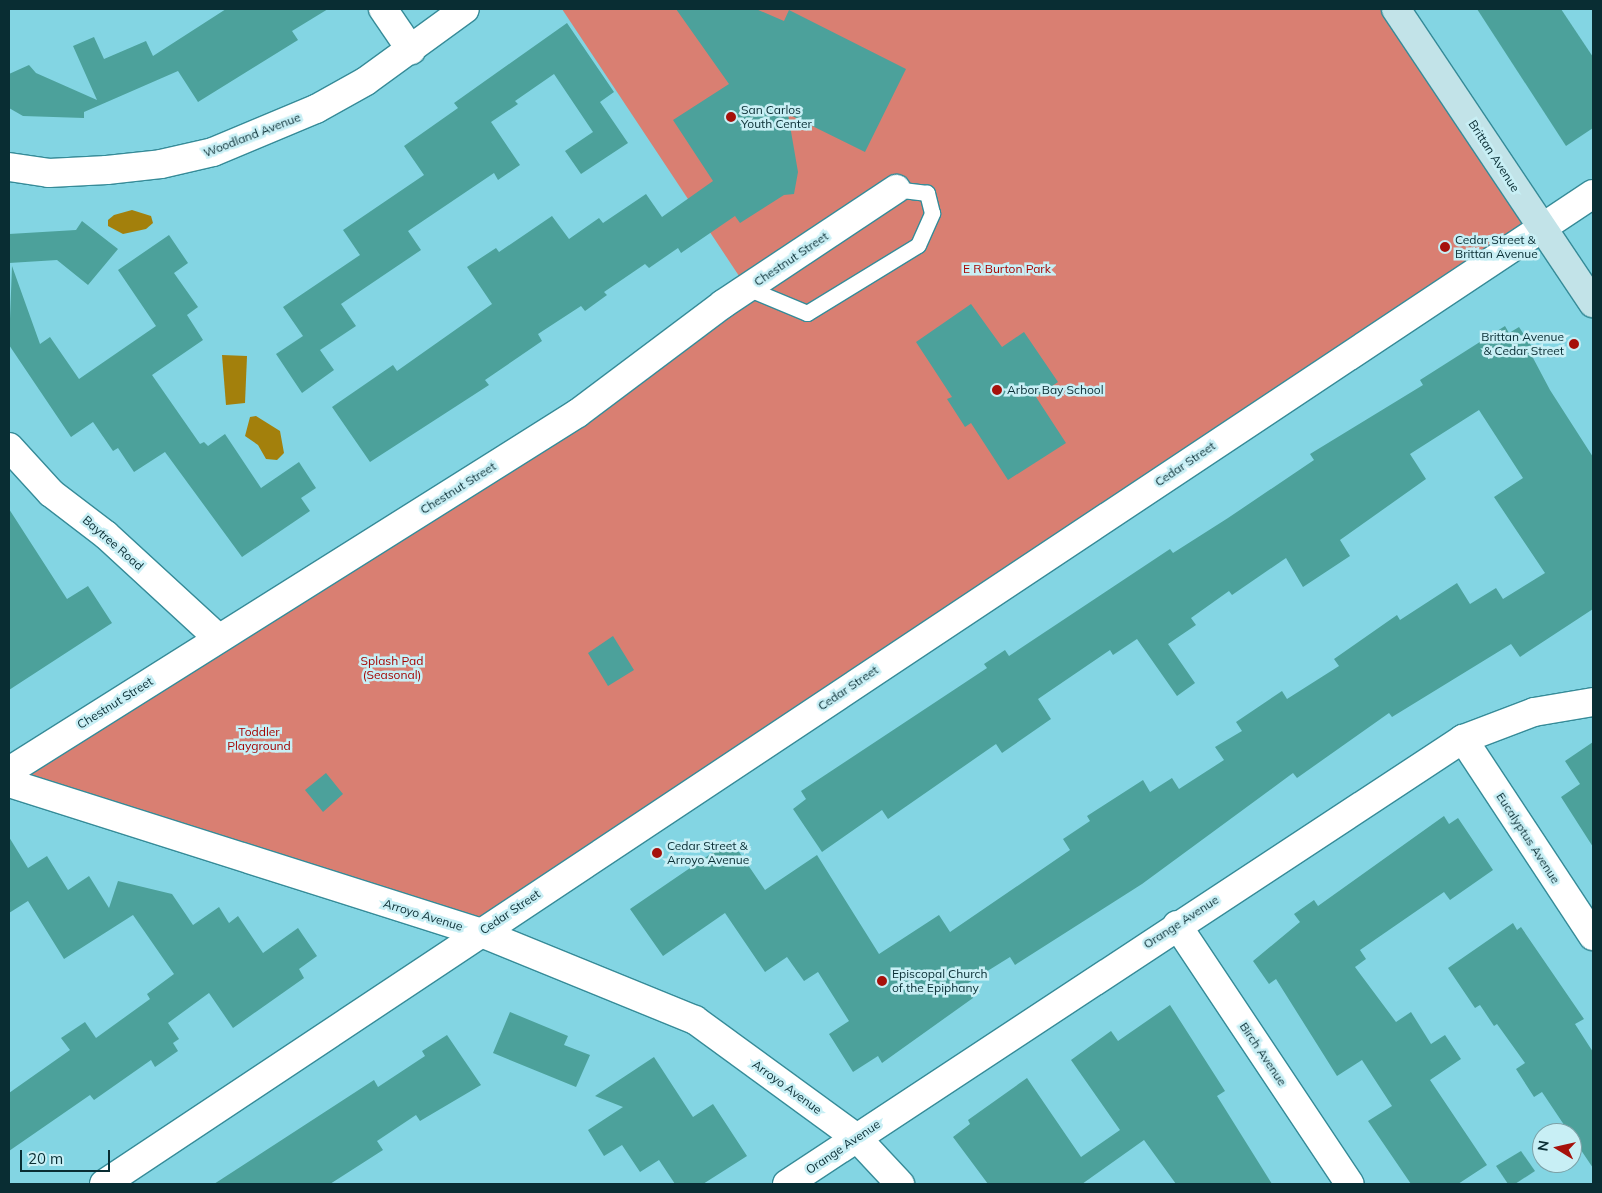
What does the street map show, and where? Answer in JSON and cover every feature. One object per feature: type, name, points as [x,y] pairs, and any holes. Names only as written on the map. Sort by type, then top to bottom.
[{"type":"main road","name":"Brittan Avenue","points":[[1396,9],[1593,303]]},
{"type":"street","points":[[383,9],[411,50]]},
{"type":"street","name":"Woodland Avenue","points":[[9,166],[49,173],[106,170],[161,164],[214,152],[316,109],[411,50],[465,9]]},
{"type":"street","name":"Chestnut Street","points":[[9,771],[578,413],[747,288],[896,189]]},
{"type":"street","name":"Cedar Street","points":[[104,1184],[479,932],[1593,194]]},
{"type":"street","name":"Baytree Road","points":[[9,447],[51,493],[106,535],[218,638]]},
{"type":"street","name":"Orange Avenue","points":[[787,1184],[1177,925],[1463,739],[1534,712],[1593,702]]},
{"type":"street","name":"Eucalyptus Avenue","points":[[1463,739],[1593,936]]},
{"type":"street","name":"Arroyo Avenue","points":[[9,783],[479,932],[694,1020],[857,1138],[900,1184]]},
{"type":"street","name":"Birch Avenue","points":[[1177,925],[1350,1184]]},
{"type":"lane","points":[[747,288],[807,313],[918,244],[932,213],[926,193],[896,189]]},
{"type":"green space","name":"E R Burton Park","points":[[562,9],[1396,9],[1542,229],[479,932],[9,771],[747,288]]},
{"type":"shaded area","points":[[132,210],[151,216],[153,223],[146,229],[123,234],[108,226],[108,220],[114,215]]},
{"type":"shaded area","points":[[222,355],[247,356],[245,403],[226,405]]},
{"type":"shaded area","points":[[256,416],[280,431],[284,453],[277,460],[266,459],[258,445],[245,436],[250,417]]},
{"type":"building","points":[[226,9],[328,9],[292,31],[298,40],[198,102],[178,71],[84,112],[84,118],[23,116],[9,108],[9,74],[29,65],[36,73],[97,100],[73,46],[94,37],[104,59],[146,41],[153,56]]},
{"type":"building","points":[[676,9],[756,9],[784,21],[789,10],[906,69],[865,152],[788,114],[798,172],[794,194],[784,195],[740,223],[735,216],[681,253],[678,248],[649,268],[645,264],[604,292],[607,295],[585,311],[581,306],[538,334],[542,341],[485,380],[489,385],[370,462],[332,407],[393,365],[397,371],[492,304],[467,267],[496,248],[499,252],[552,216],[569,239],[599,218],[603,223],[646,194],[662,217],[713,181],[673,120],[729,84]]},
{"type":"building","points":[[1477,9],[1561,9],[1593,57],[1593,128],[1566,146]]},
{"type":"building","points":[[567,23],[614,92],[600,102],[628,143],[581,174],[565,151],[593,132],[554,74],[515,101],[518,104],[491,122],[520,165],[498,180],[494,173],[408,231],[421,250],[341,304],[356,326],[320,350],[334,370],[302,393],[276,354],[303,336],[283,307],[360,255],[343,230],[424,175],[404,146],[458,108],[454,103]]},
{"type":"building","points":[[82,221],[118,249],[88,285],[57,260],[9,263],[9,234],[76,230]]},
{"type":"building","points":[[169,235],[188,263],[174,273],[198,307],[187,315],[203,340],[152,375],[200,444],[204,442],[208,446],[225,434],[261,488],[299,462],[316,488],[301,498],[310,511],[242,557],[165,452],[134,472],[118,448],[113,451],[93,422],[71,437],[9,345],[12,266],[40,344],[50,337],[79,379],[156,326],[118,270]]},
{"type":"building","name":"Arbor Bay School","points":[[971,304],[1002,347],[1024,332],[1058,382],[1036,397],[1066,443],[1008,480],[971,423],[965,427],[947,399],[952,397],[916,342]]},
{"type":"building","points":[[1505,326],[1509,333],[1519,327],[1536,353],[1532,356],[1550,390],[1593,457],[1593,609],[1520,657],[1511,644],[1392,717],[1389,713],[1297,778],[1293,773],[1142,884],[1015,965],[1010,957],[965,985],[973,998],[882,1063],[878,1056],[853,1072],[829,1034],[849,1021],[818,972],[804,981],[787,957],[765,972],[725,913],[663,956],[630,909],[731,840],[765,890],[817,855],[879,954],[939,915],[950,932],[1070,850],[1063,839],[1090,821],[1087,816],[1143,780],[1150,792],[1172,778],[1179,789],[1224,760],[1215,747],[1242,731],[1236,722],[1282,691],[1287,699],[1339,666],[1334,659],[1397,615],[1400,620],[1457,583],[1470,604],[1496,588],[1503,599],[1545,573],[1494,497],[1523,478],[1479,410],[1410,454],[1426,479],[1340,540],[1350,556],[1303,587],[1286,558],[1232,595],[1229,591],[1191,618],[1196,625],[1168,644],[1195,683],[1177,696],[1137,639],[1113,655],[1110,650],[1038,699],[1051,719],[1002,753],[996,744],[888,819],[882,810],[822,852],[793,809],[806,799],[801,791],[987,668],[984,664],[1005,650],[1009,656],[1170,549],[1173,553],[1228,518],[1314,460],[1310,454],[1423,385],[1420,380]]},
{"type":"building","points":[[9,509],[67,599],[88,586],[112,623],[9,690]]},
{"type":"building","points":[[613,636],[634,670],[608,686],[588,653]]},
{"type":"building","points":[[1593,742],[1593,847],[1561,797],[1580,784],[1565,761]]},
{"type":"building","points":[[326,773],[343,794],[323,812],[305,790]]},
{"type":"building","points":[[1444,816],[1449,824],[1458,818],[1493,870],[1450,900],[1444,892],[1360,950],[1366,959],[1355,967],[1396,1022],[1411,1012],[1431,1044],[1445,1035],[1461,1059],[1430,1080],[1487,1165],[1458,1184],[1411,1184],[1368,1121],[1392,1106],[1362,1060],[1337,1076],[1276,979],[1269,984],[1253,961],[1300,922],[1294,914],[1314,900],[1318,906]]},
{"type":"building","points":[[9,837],[28,868],[47,856],[68,890],[89,876],[109,908],[118,881],[172,894],[193,925],[219,907],[229,923],[238,916],[263,953],[298,928],[317,956],[299,969],[304,978],[233,1028],[209,993],[168,1023],[179,1039],[173,1043],[178,1051],[155,1067],[151,1060],[94,1100],[90,1095],[9,1151],[9,1093],[70,1050],[61,1038],[85,1022],[96,1038],[150,999],[147,994],[174,974],[133,915],[64,959],[28,901],[9,913]]},
{"type":"building","points":[[1513,923],[1517,930],[1521,927],[1584,1019],[1575,1024],[1593,1052],[1593,1168],[1582,1152],[1582,1123],[1563,1123],[1542,1092],[1534,1097],[1516,1069],[1525,1063],[1497,1024],[1494,1026],[1480,1005],[1475,1008],[1448,968]]},
{"type":"building","points":[[1170,1005],[1225,1091],[1217,1096],[1272,1184],[1176,1184],[1144,1140],[1082,1184],[988,1184],[953,1137],[970,1124],[968,1120],[1027,1078],[1081,1157],[1120,1130],[1071,1060],[1111,1031],[1118,1041]]},
{"type":"building","points":[[510,1012],[568,1036],[564,1045],[590,1055],[576,1087],[493,1053]]},
{"type":"building","points":[[447,1035],[481,1085],[420,1121],[416,1115],[377,1141],[383,1150],[330,1184],[214,1184],[374,1080],[378,1087],[425,1056],[422,1051]]},
{"type":"building","points":[[654,1057],[693,1117],[713,1104],[747,1156],[703,1184],[675,1184],[659,1160],[640,1172],[622,1145],[604,1156],[588,1130],[623,1107],[595,1096]]},
{"type":"building","points":[[1521,1151],[1532,1167],[1532,1173],[1515,1184],[1508,1184],[1496,1166]]},
{"type":"place","name":"San Carlos Youth Center","points":[[731,117]]},
{"type":"place","name":"Cedar Street & Brittan Avenue","points":[[1445,247]]},
{"type":"place","name":"Brittan Avenue & Cedar Street","points":[[1574,344]]},
{"type":"place","name":"Arbor Bay School","points":[[997,390]]},
{"type":"place","name":"Cedar Street & Arroyo Avenue","points":[[657,853]]},
{"type":"place","name":"Episcopal Church of the Epiphany","points":[[882,981]]},
{"type":"park label","name":"Splash Pad (Seasonal)","points":[[392,668]]},
{"type":"park label","name":"Toddler Playground","points":[[259,739]]}]
